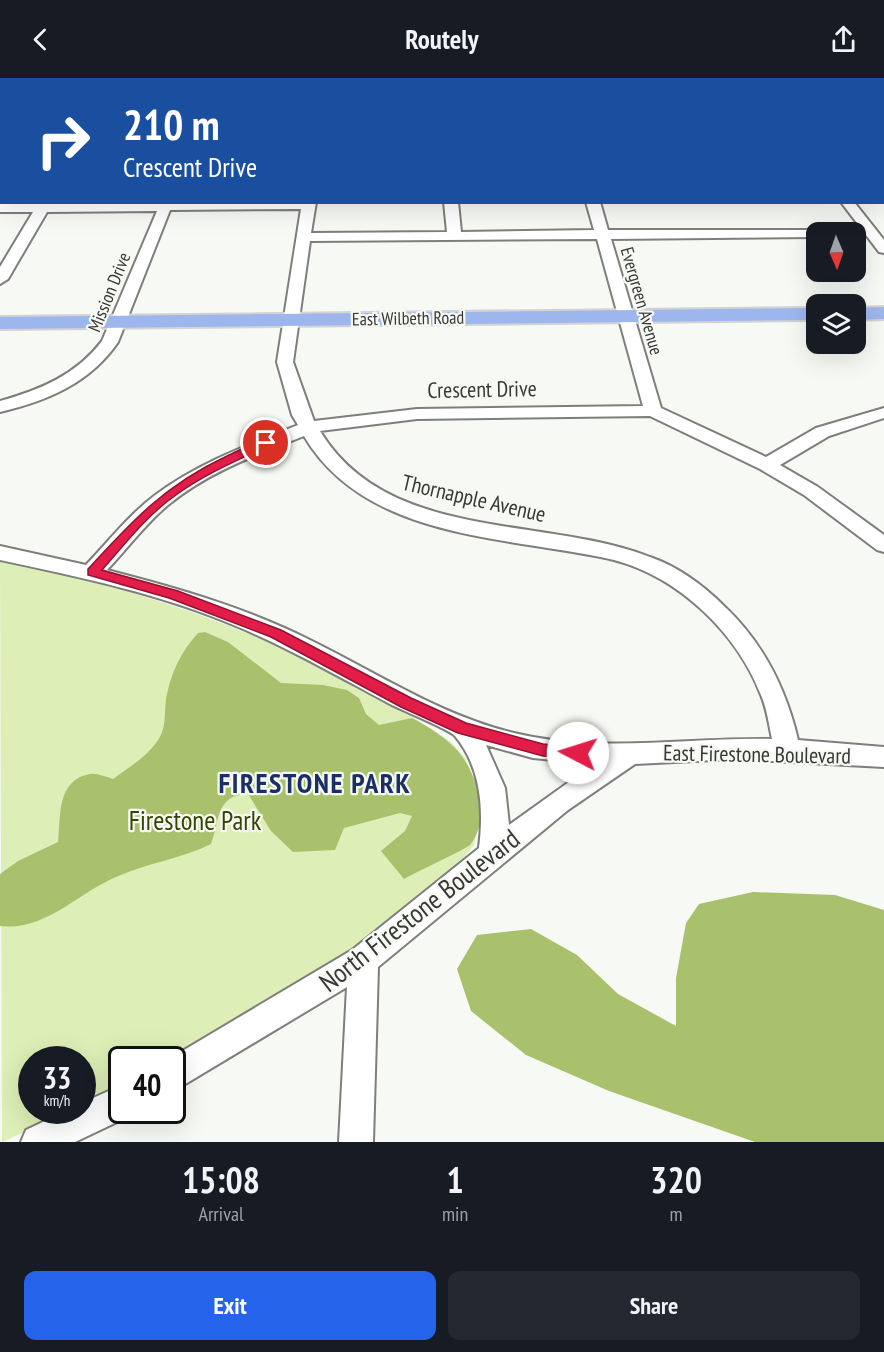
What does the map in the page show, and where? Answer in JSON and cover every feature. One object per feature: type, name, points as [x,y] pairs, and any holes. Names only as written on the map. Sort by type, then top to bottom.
[{"type":"main road","points":[[866,314],[884,313]]},
{"type":"main road","name":"East Wilbeth Road","points":[[0,323],[806,314]]},
{"type":"street","points":[[0,208],[167,204],[309,204]]},
{"type":"street","name":"Mission Drive","points":[[0,407],[47,392],[91,366],[110,342],[167,204]]},
{"type":"street","name":"Thornapple Avenue","points":[[309,204],[285,362],[288,386],[308,428],[336,470],[360,490],[382,502],[431,517],[617,554],[654,566],[684,584],[726,621],[762,672],[773,694],[789,751]]},
{"type":"street","points":[[451,204],[454,236]]},
{"type":"street","name":"Evergreen Avenue","points":[[594,204],[653,411]]},
{"type":"street","points":[[850,204],[878,233],[884,249]]},
{"type":"street","points":[[0,279],[43,207]]},
{"type":"street","points":[[304,237],[806,233]]},
{"type":"street","name":"Crescent Drive","points":[[92,572],[143,516],[188,481],[228,459],[308,428],[363,419],[417,414],[653,411],[766,465],[811,491],[884,545]]},
{"type":"street","points":[[766,465],[818,431],[837,423],[884,412]]},
{"type":"street","name":"East Firestone Boulevard","points":[[0,553],[92,572],[173,594],[276,633],[406,702],[463,729],[543,750],[630,754],[683,750],[789,751],[884,757]]},
{"type":"street","points":[[463,729],[477,750],[494,789],[497,819],[492,854]]},
{"type":"street","name":"North Firestone Boulevard","points":[[186,1067],[363,960],[559,802],[630,754]]},
{"type":"street","points":[[356,1142],[363,960]]},
{"type":"street","points":[[38,1142],[108,1109]]},
{"type":"green space","name":"Firestone Park","points":[[0,561],[120,590],[235,628],[345,679],[451,742],[465,758],[478,788],[481,809],[474,845],[450,875],[332,964],[186,1051],[186,1046],[108,1046],[108,1094],[96,1100],[96,1046],[18,1046],[18,1124],[42,1124],[2,1142]]},
{"type":"green space","points":[[205,632],[228,642],[281,683],[323,685],[347,690],[359,698],[366,714],[379,725],[412,718],[454,747],[469,768],[479,794],[480,822],[477,834],[470,845],[404,879],[381,851],[405,831],[412,816],[400,813],[344,828],[335,850],[293,852],[271,831],[248,794],[238,795],[230,799],[221,810],[211,844],[188,854],[116,877],[60,910],[31,923],[0,926],[0,874],[18,861],[58,842],[62,801],[71,784],[90,774],[113,779],[152,748],[162,732],[166,699],[177,664],[198,633]]},
{"type":"green space","points":[[753,892],[835,895],[884,910],[884,1142],[755,1142],[609,1091],[526,1055],[471,1011],[457,969],[477,935],[531,929],[577,955],[618,994],[676,1026],[676,978],[686,923],[699,904]]},
{"type":"district","name":"FIRESTONE PARK","points":[[315,782]]},
{"type":"route","points":[[266,443],[228,459],[171,493],[143,516],[92,572],[173,594],[276,633],[406,702],[463,729],[543,750],[578,753]]}]
